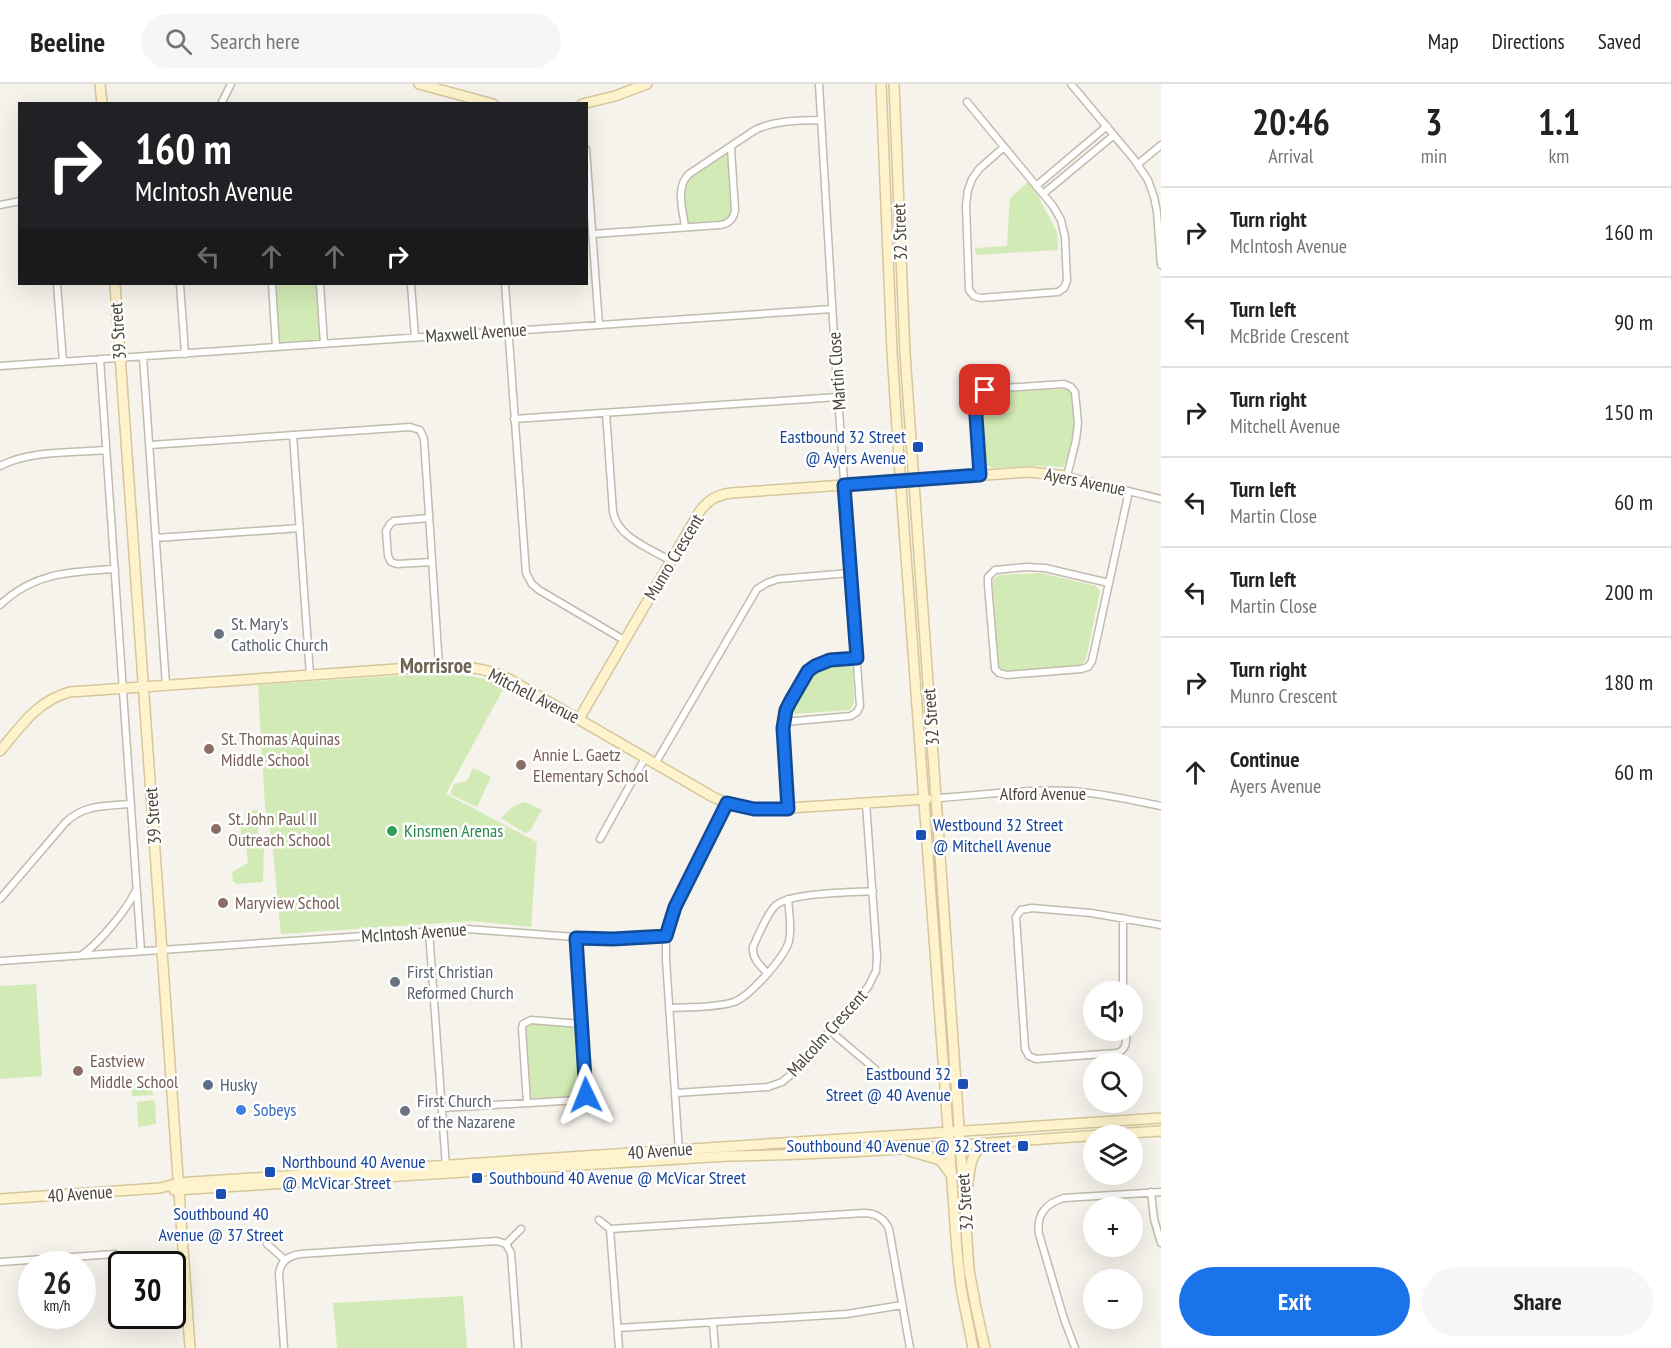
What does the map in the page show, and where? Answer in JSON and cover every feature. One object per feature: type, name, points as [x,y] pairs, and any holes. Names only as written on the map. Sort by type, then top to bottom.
[{"type":"main road","points":[[100,84],[102,102]]},
{"type":"main road","points":[[419,84],[488,102]]},
{"type":"main road","points":[[588,102],[615,96],[647,84]]},
{"type":"main road","name":"32 Street","points":[[881,84],[900,481],[951,1176],[960,1279],[973,1348]]},
{"type":"main road","name":"32 Street","points":[[894,84],[905,354],[969,1270],[985,1348]]},
{"type":"main road","name":"39 Street","points":[[115,285],[190,1348]]},
{"type":"main road","name":"Ayers Avenue","points":[[900,481],[1037,472],[1067,476]]},
{"type":"main road","name":"Munro Crescent","points":[[579,719],[700,511],[708,502],[717,496],[731,493],[900,481]]},
{"type":"main road","name":"Mitchell Avenue","points":[[0,751],[38,708],[53,698],[70,692],[439,666],[475,668],[502,676],[727,803],[754,809],[788,809],[924,799]]},
{"type":"main road","name":"Alford Avenue","points":[[924,799],[937,798]]},
{"type":"main road","name":"40 Avenue","points":[[0,1199],[680,1155],[960,1131],[1161,1118]]},
{"type":"main road","name":"40 Avenue","points":[[680,1155],[895,1149],[1161,1131]]},
{"type":"main road","points":[[965,1201],[973,1155],[977,1149],[990,1142]]},
{"type":"main road","points":[[895,1149],[912,1151],[940,1160],[951,1176]]},
{"type":"street","points":[[222,102],[231,84]]},
{"type":"street","name":"Martin Close","points":[[784,722],[846,716],[856,712],[860,706],[832,309],[819,84]]},
{"type":"street","points":[[1071,84],[1138,164],[1148,180],[1158,219],[1161,265]]},
{"type":"street","points":[[967,102],[1043,194],[1056,211],[1064,230],[1067,281],[1064,288],[1053,294],[981,298],[974,296],[969,290],[967,197],[970,184],[984,164],[1004,147]]},
{"type":"street","points":[[685,227],[681,187],[689,174],[765,125],[821,120]]},
{"type":"street","points":[[1036,186],[1107,126]]},
{"type":"street","points":[[1043,194],[1114,135]]},
{"type":"street","points":[[1138,164],[1161,145]]},
{"type":"street","points":[[593,234],[727,223],[735,210],[731,148]]},
{"type":"street","points":[[1070,157],[1078,165]]},
{"type":"street","points":[[588,173],[599,325]]},
{"type":"street","points":[[0,205],[18,201]]},
{"type":"street","points":[[57,285],[63,362]]},
{"type":"street","points":[[180,285],[185,354]]},
{"type":"street","points":[[272,285],[276,347]]},
{"type":"street","points":[[320,285],[324,344]]},
{"type":"street","points":[[411,285],[415,338]]},
{"type":"street","points":[[505,285],[524,563],[529,579],[539,590],[624,640]]},
{"type":"street","name":"Maxwell Avenue","points":[[0,366],[832,309]]},
{"type":"street","name":"39 Street","points":[[143,357],[166,685]]},
{"type":"street","name":"39 Street","points":[[100,359],[141,951]]},
{"type":"street","points":[[980,475],[975,401],[980,392],[990,389],[1064,384],[1075,392],[1078,423],[1067,476]]},
{"type":"street","points":[[514,419],[838,397]]},
{"type":"street","points":[[606,413],[612,512],[615,521],[627,535],[671,561]]},
{"type":"street","points":[[150,445],[410,427],[420,430],[424,440],[439,666]]},
{"type":"street","points":[[293,435],[310,675]]},
{"type":"street","points":[[0,466],[30,456],[106,450]]},
{"type":"street","name":"Ayers Avenue","points":[[1067,476],[1161,499]]},
{"type":"street","points":[[1109,583],[1038,567],[1001,569],[992,572],[988,577],[987,585],[993,663],[996,671],[1007,675],[1081,669],[1090,666],[1092,661],[1109,583],[1129,491]]},
{"type":"street","points":[[429,519],[397,521],[390,524],[386,531],[388,556],[391,562],[397,564],[432,562]]},
{"type":"street","points":[[156,538],[300,528]]},
{"type":"street","points":[[0,605],[16,591],[39,579],[62,573],[115,569]]},
{"type":"street","points":[[655,764],[757,590],[778,579],[850,573]]},
{"type":"street","points":[[788,809],[783,732],[790,702],[808,671],[815,666],[824,662],[857,658]]},
{"type":"street","points":[[600,839],[645,758]]},
{"type":"street","name":"Alford Avenue","points":[[937,798],[1060,791],[1098,794],[1161,806]]},
{"type":"street","points":[[680,1155],[666,936],[675,907],[727,803]]},
{"type":"street","name":"Malcolm Crescent","points":[[675,1093],[764,1088],[776,1085],[793,1073],[865,991],[874,976],[877,957],[866,803]]},
{"type":"street","points":[[0,899],[74,814],[95,806],[131,804]]},
{"type":"street","points":[[82,956],[128,906],[137,887]]},
{"type":"street","points":[[767,973],[755,960],[753,947],[773,908],[778,903],[795,897],[873,891]]},
{"type":"street","points":[[669,1008],[727,1004],[749,993],[784,952],[790,930],[788,899]]},
{"type":"street","points":[[1125,1041],[1125,1046],[1117,1053],[1036,1059],[1029,1056],[1025,1049],[1016,921],[1019,912],[1027,908],[1091,913],[1161,925]]},
{"type":"street","points":[[1123,918],[1123,981]]},
{"type":"street","name":"McIntosh Avenue","points":[[0,961],[477,929],[576,938],[613,939],[666,936]]},
{"type":"street","points":[[429,932],[446,1170]]},
{"type":"street","points":[[442,1108],[579,1100],[586,1095],[576,938]]},
{"type":"street","points":[[527,1103],[523,1023],[531,1020],[581,1024]]},
{"type":"street","points":[[830,1031],[875,1069]]},
{"type":"street","points":[[1151,1192],[1154,1219],[1161,1243]]},
{"type":"street","points":[[1075,1348],[1039,1234],[1038,1226],[1043,1211],[1049,1204],[1064,1198],[1161,1192]]},
{"type":"street","points":[[599,1220],[610,1229],[864,1213],[876,1215],[889,1229],[910,1348]]},
{"type":"street","points":[[506,1244],[521,1229]]},
{"type":"street","points":[[610,1229],[619,1348]]},
{"type":"street","points":[[284,1348],[279,1274],[285,1260],[300,1254],[497,1241],[506,1244],[511,1253],[518,1348]]},
{"type":"street","points":[[267,1244],[285,1260]]},
{"type":"street","points":[[0,1262],[108,1254]]},
{"type":"street","points":[[618,1329],[847,1314],[902,1305]]},
{"type":"street","points":[[713,1323],[715,1348]]},
{"type":"green space","points":[[731,148],[735,210],[730,221],[685,227],[682,183]]},
{"type":"green space","points":[[1028,182],[1057,232],[1058,250],[976,255],[975,248],[1007,246],[1010,198]]},
{"type":"green space","points":[[272,285],[320,285],[324,344],[276,347]]},
{"type":"green space","points":[[1066,389],[1071,393],[1073,431],[1070,452],[1063,467],[995,468],[988,466],[985,460],[981,407],[983,396],[990,393]]},
{"type":"green space","points":[[1040,573],[1096,586],[1100,591],[1086,659],[1081,665],[1005,671],[1000,669],[998,664],[992,585],[994,579],[999,575]]},
{"type":"green space","points":[[845,663],[853,668],[854,703],[850,710],[794,714],[793,705],[806,681],[820,667]]},
{"type":"green space","points":[[440,673],[489,680],[505,686],[446,794],[537,842],[531,927],[473,921],[281,934],[272,840],[265,808],[258,685]]},
{"type":"green space","points":[[473,768],[491,777],[477,807],[450,794],[454,784],[467,781]]},
{"type":"green space","points":[[524,802],[542,810],[530,831],[525,833],[501,818],[511,808]]},
{"type":"green space","points":[[258,810],[258,837],[241,837],[240,822],[245,821],[245,811]]},
{"type":"green space","points":[[246,845],[264,845],[263,882],[237,884],[233,881],[232,872],[248,863]]},
{"type":"green space","points":[[36,984],[42,1076],[0,1079],[0,986]]},
{"type":"green space","points":[[525,1022],[581,1024],[584,1098],[527,1103]]},
{"type":"green space","points":[[152,1083],[153,1095],[132,1096],[131,1085]]},
{"type":"green space","points":[[155,1101],[156,1124],[140,1127],[137,1102]]},
{"type":"green space","points":[[463,1296],[467,1348],[337,1348],[333,1303]]},
{"type":"place","name":"Eastbound 32 Street @ Ayers Avenue","points":[[918,447]]},
{"type":"place","name":"St. Mary's Catholic Church","points":[[219,634]]},
{"type":"place","name":"St. Thomas Aquinas Middle School","points":[[209,749]]},
{"type":"place","name":"Annie L. Gaetz Elementary School","points":[[521,765]]},
{"type":"place","name":"St. John Paul II Outreach School","points":[[216,829]]},
{"type":"place","name":"Kinsmen Arenas","points":[[392,831]]},
{"type":"place","name":"Westbound 32 Street @ Mitchell Avenue","points":[[921,835]]},
{"type":"place","name":"Maryview School","points":[[223,903]]},
{"type":"place","name":"First Christian Reformed Church","points":[[395,982]]},
{"type":"place","name":"Eastview Middle School","points":[[78,1071]]},
{"type":"place","name":"Eastbound 32 Street @ 40 Avenue","points":[[963,1084]]},
{"type":"place","name":"Husky","points":[[208,1085]]},
{"type":"place","name":"Sobeys","points":[[241,1110]]},
{"type":"place","name":"First Church of the Nazarene","points":[[405,1111]]},
{"type":"place","name":"Southbound 40 Avenue @ 32 Street","points":[[1023,1146]]},
{"type":"place","name":"Northbound 40 Avenue @ McVicar Street","points":[[270,1172]]},
{"type":"place","name":"Southbound 40 Avenue @ McVicar Street","points":[[477,1178]]},
{"type":"place","name":"Southbound 40 Avenue @ 37 Street","points":[[221,1194]]},
{"type":"district","name":"Morrisroe","points":[[436,666]]},
{"type":"route","points":[[586,1095],[576,938],[613,939],[666,936],[675,907],[727,803],[764,810],[788,809],[783,728],[786,710],[808,671],[819,663],[830,660],[857,658],[844,485],[980,475],[975,401],[977,395],[985,390]]}]
